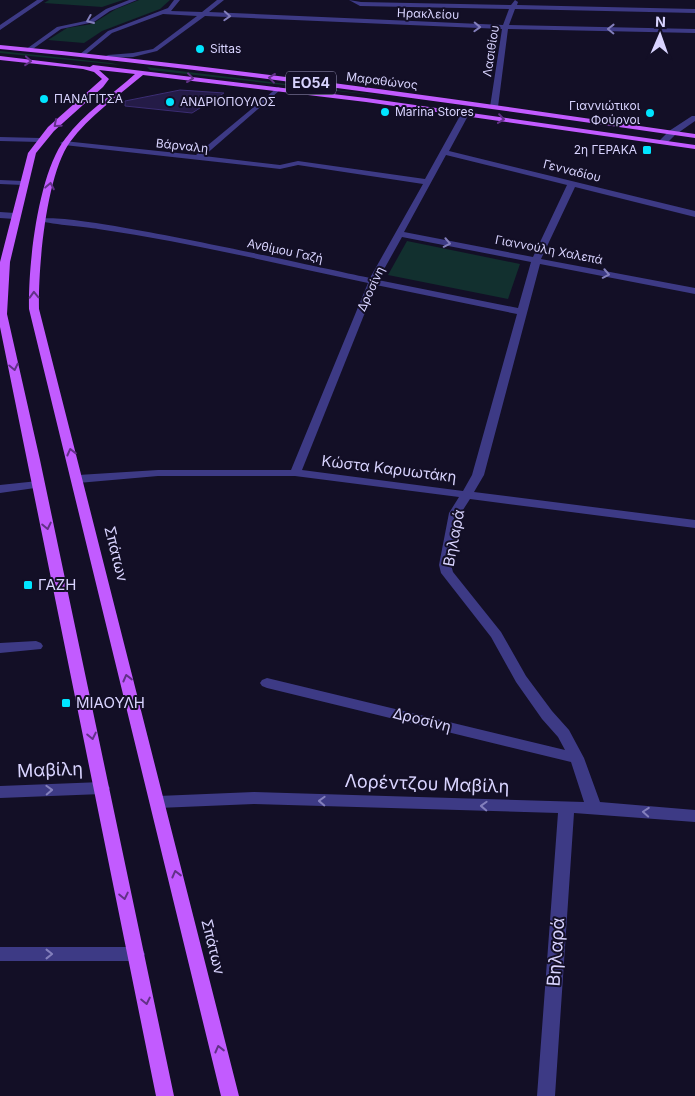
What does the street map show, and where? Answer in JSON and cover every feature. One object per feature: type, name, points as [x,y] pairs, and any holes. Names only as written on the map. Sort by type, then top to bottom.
[{"type":"main road","name":"Μαραθώνος","points":[[0,47],[127,59],[494,107],[695,136]]},
{"type":"main road","name":"Μαραθώνος","points":[[0,58],[142,72],[278,89],[695,147]]},
{"type":"main road","points":[[127,59],[140,66],[142,72]]},
{"type":"main road","points":[[55,63],[100,72],[106,79],[101,86],[40,140],[32,153],[15,216],[2,277],[2,314],[165,1096]]},
{"type":"main road","name":"Σπάτων","points":[[142,72],[64,143],[54,165],[43,220],[34,275],[34,309],[78,479],[230,1096]]},
{"type":"street","points":[[0,28],[41,0]]},
{"type":"street","points":[[28,50],[59,28],[92,21],[108,10],[134,0]]},
{"type":"street","points":[[82,55],[110,32],[170,9],[177,0]]},
{"type":"street","points":[[108,57],[133,55],[155,50],[221,0]]},
{"type":"street","points":[[352,0],[360,4],[695,11]]},
{"type":"street","name":"Λασιθίου","points":[[494,107],[505,27],[516,0]]},
{"type":"street","name":"Ηρακλείου","points":[[161,12],[505,27],[695,31]]},
{"type":"street","points":[[196,159],[278,89]]},
{"type":"street","name":"Δροσίνη","points":[[295,473],[373,282],[464,114]]},
{"type":"street","points":[[663,142],[672,133],[695,118]]},
{"type":"street","points":[[0,139],[40,140]]},
{"type":"street","name":"Βάρναλη","points":[[64,143],[280,167],[298,163],[428,182]]},
{"type":"street","name":"Γενναδίου","points":[[443,152],[695,214]]},
{"type":"street","points":[[298,163],[303,154]]},
{"type":"street","points":[[0,182],[23,183]]},
{"type":"street","name":"Βηλαρά","points":[[572,184],[536,260],[478,476],[467,496],[458,506],[445,565],[447,573],[496,635],[521,679],[547,715],[564,734],[577,758],[594,808]]},
{"type":"street","points":[[0,215],[15,216]]},
{"type":"street","name":"Ανθίμου Γαζή","points":[[43,220],[78,222],[124,230],[522,312]]},
{"type":"street","name":"Γιαννούλη Χαλεπά","points":[[399,234],[695,290]]},
{"type":"street","name":"Κώστα Καρυωτάκη","points":[[78,479],[166,473],[295,473],[695,524]]},
{"type":"street","points":[[0,488],[38,485]]},
{"type":"street","points":[[0,648],[36,646]]},
{"type":"street","name":"Δροσίνη","points":[[267,683],[577,758]]},
{"type":"street","name":"Μαβίλη","points":[[0,792],[102,788]]},
{"type":"street","name":"Λορέντζου Μαβίλη","points":[[158,802],[254,798],[594,808],[695,816]]},
{"type":"street","name":"Βηλαρά","points":[[546,1096],[566,808]]},
{"type":"street","points":[[0,954],[136,954]]},
{"type":"green space","points":[[49,0],[123,0],[102,7],[44,3]]},
{"type":"green space","points":[[139,0],[170,0],[160,9],[102,31],[84,43],[48,40],[67,28],[92,24],[116,9]]},
{"type":"green space","points":[[0,51],[111,63],[120,65],[0,53]]},
{"type":"green space","points":[[147,67],[400,98],[150,70]]},
{"type":"green space","points":[[407,241],[520,264],[508,299],[388,275]]},
{"type":"building","name":"ΑΝΔΡΙΟΠΟΥΛΟΣ","points":[[180,90],[224,93],[192,113],[125,106],[125,101]]},
{"type":"place","name":"Sittas","points":[[200,49]]},
{"type":"place","name":"ΠΑΝΑΓΙΤΣΑ","points":[[44,99]]},
{"type":"place","name":"ΑΝΔΡΙΟΠΟΥΛΟΣ","points":[[170,102]]},
{"type":"place","name":"Marina Stores","points":[[385,112]]},
{"type":"place","name":"Γιαννιώτικοι Φούρνοι","points":[[650,113]]},
{"type":"place","name":"2η ΓΕΡΑΚΑ","points":[[647,150]]},
{"type":"place","name":"ΓΑΖΗ","points":[[28,585]]},
{"type":"place","name":"ΜΙΑΟΥΛΗ","points":[[66,703]]}]
